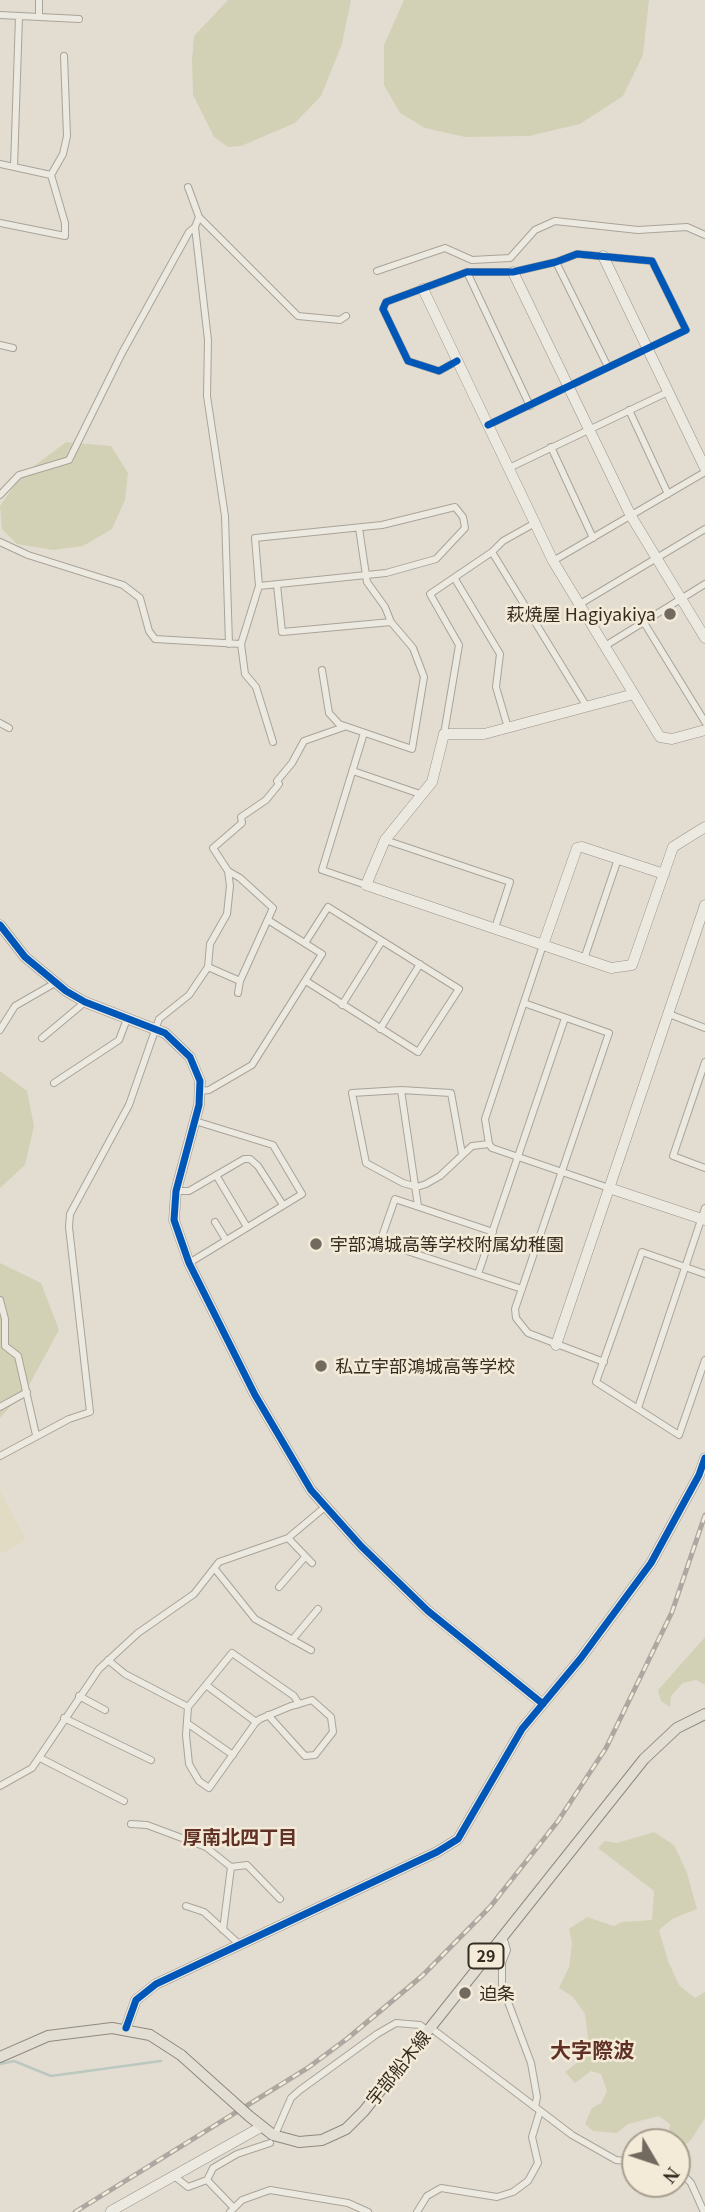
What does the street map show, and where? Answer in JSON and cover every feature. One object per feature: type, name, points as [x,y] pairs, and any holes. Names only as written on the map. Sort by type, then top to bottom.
[{"type":"main road","name":"宇部船木線","points":[[0,2057],[63,2032],[126,2028],[150,2035],[181,2055],[261,2127],[287,2140],[322,2140],[339,2133],[364,2111],[644,1759],[677,1728],[705,1714]]},
{"type":"street","points":[[39,0],[39,18]]},
{"type":"street","points":[[0,15],[79,19]]},
{"type":"street","points":[[14,167],[19,16]]},
{"type":"street","points":[[0,223],[65,236],[65,223],[51,176],[63,154],[68,136],[64,56]]},
{"type":"street","points":[[0,164],[51,176]]},
{"type":"street","points":[[188,187],[199,217],[298,316],[340,320],[346,316]]},
{"type":"street","points":[[199,217],[195,227],[208,340],[207,396],[225,516],[229,644]]},
{"type":"street","points":[[377,271],[445,248],[472,260],[510,258],[535,230],[555,221],[638,230],[687,227],[705,235]]},
{"type":"street","points":[[0,495],[19,475],[69,460],[122,353],[189,232],[195,227]]},
{"type":"street","points":[[457,361],[439,371],[408,361],[383,309],[386,302],[467,272],[513,272],[577,254],[603,256],[652,261],[686,330],[488,425]]},
{"type":"street","points":[[553,561],[705,470],[603,256]]},
{"type":"street","points":[[555,262],[608,367]]},
{"type":"street","points":[[467,272],[530,406]]},
{"type":"street","points":[[513,272],[631,516],[705,638]]},
{"type":"street","points":[[423,289],[553,561],[660,737],[665,740],[705,730]]},
{"type":"street","points":[[0,345],[13,348]]},
{"type":"street","points":[[509,468],[668,392]]},
{"type":"street","points":[[629,410],[668,494]]},
{"type":"street","points":[[551,447],[593,538]]},
{"type":"street","points":[[259,586],[365,575],[436,559],[465,528],[463,516],[455,507],[382,525],[255,538],[259,586],[240,644],[245,674],[256,687],[273,742]]},
{"type":"street","points":[[366,885],[385,839],[432,782],[444,734],[459,645],[430,594],[492,552],[503,541],[535,523]]},
{"type":"street","points":[[322,670],[328,713],[344,727],[412,750],[425,677],[413,648],[391,622],[365,575],[359,527]]},
{"type":"street","points":[[580,604],[705,529]]},
{"type":"street","points":[[0,542],[28,555],[123,585],[140,598],[149,631],[155,639],[240,644]]},
{"type":"street","points":[[492,552],[587,707]]},
{"type":"street","points":[[454,579],[500,654],[496,687],[508,728]]},
{"type":"street","points":[[605,646],[705,584]]},
{"type":"street","points":[[276,585],[282,632],[391,622]]},
{"type":"street","points":[[643,621],[705,722]]},
{"type":"street","points":[[444,734],[464,736],[508,728],[634,694]]},
{"type":"street","points":[[0,723],[9,729]]},
{"type":"street","points":[[0,1456],[36,1435],[90,1412],[69,1219],[129,1105],[159,1019],[189,995],[208,967],[210,944],[229,907],[228,872],[213,848],[242,823],[242,817],[266,800],[279,784],[276,781],[296,757],[304,741],[344,727]]},
{"type":"street","points":[[364,733],[322,870],[611,968],[632,965],[673,847],[705,827]]},
{"type":"street","points":[[353,771],[423,794]]},
{"type":"street","points":[[385,839],[510,882],[495,928]]},
{"type":"street","points":[[489,1144],[485,1119],[577,848],[582,846],[664,874]]},
{"type":"street","points":[[584,959],[618,859]]},
{"type":"street","points":[[228,872],[240,878],[273,908],[240,981],[238,993]]},
{"type":"street","points":[[556,1345],[705,905]]},
{"type":"street","points":[[305,943],[328,907],[459,989],[418,1052],[306,981]]},
{"type":"street","points":[[200,1091],[209,1090],[252,1065],[322,954],[268,920]]},
{"type":"street","points":[[0,925],[25,957],[55,983],[85,1003],[173,1039],[190,1057],[197,1073],[200,1091],[195,1121],[176,1191],[174,1220],[189,1263],[255,1395],[312,1490],[361,1546],[428,1611],[543,1704]]},
{"type":"street","points":[[342,1005],[382,941]]},
{"type":"street","points":[[380,1029],[420,964]]},
{"type":"street","points":[[208,967],[240,981]]},
{"type":"street","points":[[0,1030],[15,1006],[55,983]]},
{"type":"street","points":[[42,1038],[85,1003]]},
{"type":"street","points":[[524,1003],[609,1032],[515,1309],[520,1325],[556,1345],[604,1363]]},
{"type":"street","points":[[669,1014],[705,1028]]},
{"type":"street","points":[[478,1274],[565,1018]]},
{"type":"street","points":[[54,1083],[119,1040],[127,1019]]},
{"type":"street","points":[[705,1062],[673,1156],[705,1168]]},
{"type":"street","points":[[462,1154],[452,1093],[401,1090],[352,1093],[353,1112],[366,1163],[402,1183],[417,1187],[440,1176],[472,1146],[489,1144],[518,1157],[703,1220]]},
{"type":"street","points":[[401,1090],[418,1206]]},
{"type":"street","points":[[189,1263],[303,1194],[273,1145],[195,1121]]},
{"type":"street","points":[[176,1191],[189,1191],[244,1159],[250,1159],[258,1166],[283,1206]]},
{"type":"street","points":[[216,1175],[247,1227]]},
{"type":"street","points":[[492,1232],[395,1199],[380,1241],[522,1289]]},
{"type":"street","points":[[638,1408],[705,1208]]},
{"type":"street","points":[[215,1222],[226,1240]]},
{"type":"street","points":[[705,1274],[642,1252],[596,1382],[679,1435],[705,1360]]},
{"type":"street","points":[[0,1300],[5,1319],[5,1346],[18,1356],[36,1435]]},
{"type":"street","points":[[0,1407],[27,1392]]},
{"type":"street","points":[[126,2028],[130,2009],[145,1990],[450,1846],[463,1832],[522,1729],[581,1658],[651,1563],[699,1475],[705,1458]]},
{"type":"street","points":[[0,1786],[24,1774],[40,1758],[79,1696],[108,1660],[138,1633],[194,1594],[225,1558],[288,1538],[325,1507]]},
{"type":"street","points":[[288,1538],[312,1563]]},
{"type":"street","points":[[279,1587],[305,1557]]},
{"type":"street","points":[[215,1569],[255,1619],[311,1650]]},
{"type":"street","points":[[292,1640],[318,1609]]},
{"type":"street","points":[[268,1716],[305,1756],[315,1755],[333,1732],[331,1717],[312,1700],[299,1704],[268,1716],[256,1722],[209,1788],[199,1781],[189,1764],[188,1707],[232,1653],[294,1696],[299,1704]]},
{"type":"street","points":[[108,1660],[125,1675],[188,1707]]},
{"type":"street","points":[[206,1685],[256,1722]]},
{"type":"street","points":[[79,1696],[105,1710]]},
{"type":"street","points":[[64,1718],[151,1759]]},
{"type":"street","points":[[187,1723],[233,1755]]},
{"type":"street","points":[[40,1758],[124,1801]]},
{"type":"street","points":[[131,1824],[147,1825],[206,1847],[231,1867],[247,1865],[280,1899]]},
{"type":"street","points":[[223,1930],[231,1867]]},
{"type":"street","points":[[186,1906],[204,1912],[240,1945]]},
{"type":"street","points":[[417,2212],[427,2196],[441,2188],[497,2197],[513,2192],[528,2181],[538,2163],[532,2137],[538,2109],[537,2097],[531,2063],[502,1986],[502,1963],[507,1950],[503,1936]]},
{"type":"street","points":[[277,2130],[291,2098],[300,2090],[377,2034],[397,2023],[420,2025],[601,2152],[621,2161]]},
{"type":"street","points":[[109,2211],[261,2127]]},
{"type":"street","points":[[173,2175],[188,2187],[207,2180],[213,2168],[225,2161],[270,2143]]},
{"type":"street","points":[[207,2180],[232,2209],[270,2190],[348,2203],[368,2212]]},
{"type":"street","points":[[691,2183],[704,2212]]},
{"type":"shaded area","points":[[0,1490],[26,1540],[0,1554]]},
{"type":"green space","points":[[228,0],[351,0],[342,44],[321,96],[295,123],[241,146],[228,147],[214,137],[193,95],[192,60],[194,36]]},
{"type":"green space","points":[[404,0],[649,0],[643,55],[623,96],[580,124],[529,136],[465,137],[425,128],[400,113],[384,85],[384,45]]},
{"type":"green space","points":[[66,442],[111,446],[128,473],[125,500],[112,529],[83,546],[53,550],[17,544],[2,529],[0,506],[21,476]]},
{"type":"green space","points":[[0,1071],[27,1091],[34,1126],[25,1165],[0,1188]]},
{"type":"green space","points":[[0,1263],[41,1283],[59,1330],[28,1387],[0,1418]]},
{"type":"green space","points":[[705,1637],[705,1685],[696,1680],[683,1683],[671,1696],[670,1707],[661,1701],[658,1690]]},
{"type":"green space","points":[[654,1832],[674,1845],[687,1873],[697,1909],[672,1919],[659,1930],[668,1961],[679,1985],[695,1998],[705,1992],[705,2118],[691,2140],[691,2128],[669,2128],[670,2124],[659,2116],[628,2124],[617,2133],[593,2131],[585,2124],[592,2108],[601,2103],[607,2091],[601,2074],[591,2071],[575,2083],[565,2072],[583,2058],[589,2046],[585,2014],[573,1997],[559,1988],[569,1967],[572,1943],[569,1929],[587,1917],[614,1926],[622,1922],[652,1920],[654,1891],[598,1848],[605,1841],[617,1843]]},
{"type":"waterway","points":[[0,2064],[14,2061],[51,2076],[161,2061]]},
{"type":"railway","points":[[75,2212],[309,2067],[422,1976],[490,1907],[558,1821],[606,1748],[672,1612],[705,1515]]},
{"type":"cycle path","points":[[457,361],[439,371],[408,361],[383,309],[386,302],[467,272],[513,272],[577,254],[652,261],[686,330],[488,425]]},
{"type":"cycle path","points":[[0,925],[25,957],[66,991],[85,1002],[165,1033],[190,1057],[200,1081],[199,1105],[176,1191],[174,1220],[189,1263],[255,1395],[311,1490],[361,1546],[428,1611],[543,1704]]},
{"type":"cycle path","points":[[126,2028],[136,2000],[156,1984],[437,1852],[458,1839],[522,1729],[581,1658],[651,1563],[699,1475],[705,1458]]},
{"type":"place","name":"萩焼屋 Hagiyakiya","points":[[670,614]]},
{"type":"place","name":"宇部鴻城高等学校附属幼稚園","points":[[316,1244]]},
{"type":"place","name":"私立宇部鴻城高等学校","points":[[321,1366]]},
{"type":"place","name":"迫条","points":[[465,1993]]},
{"type":"district","name":"厚南北四丁目","points":[[240,1837]]},
{"type":"district","name":"大字際波","points":[[592,2050]]}]
